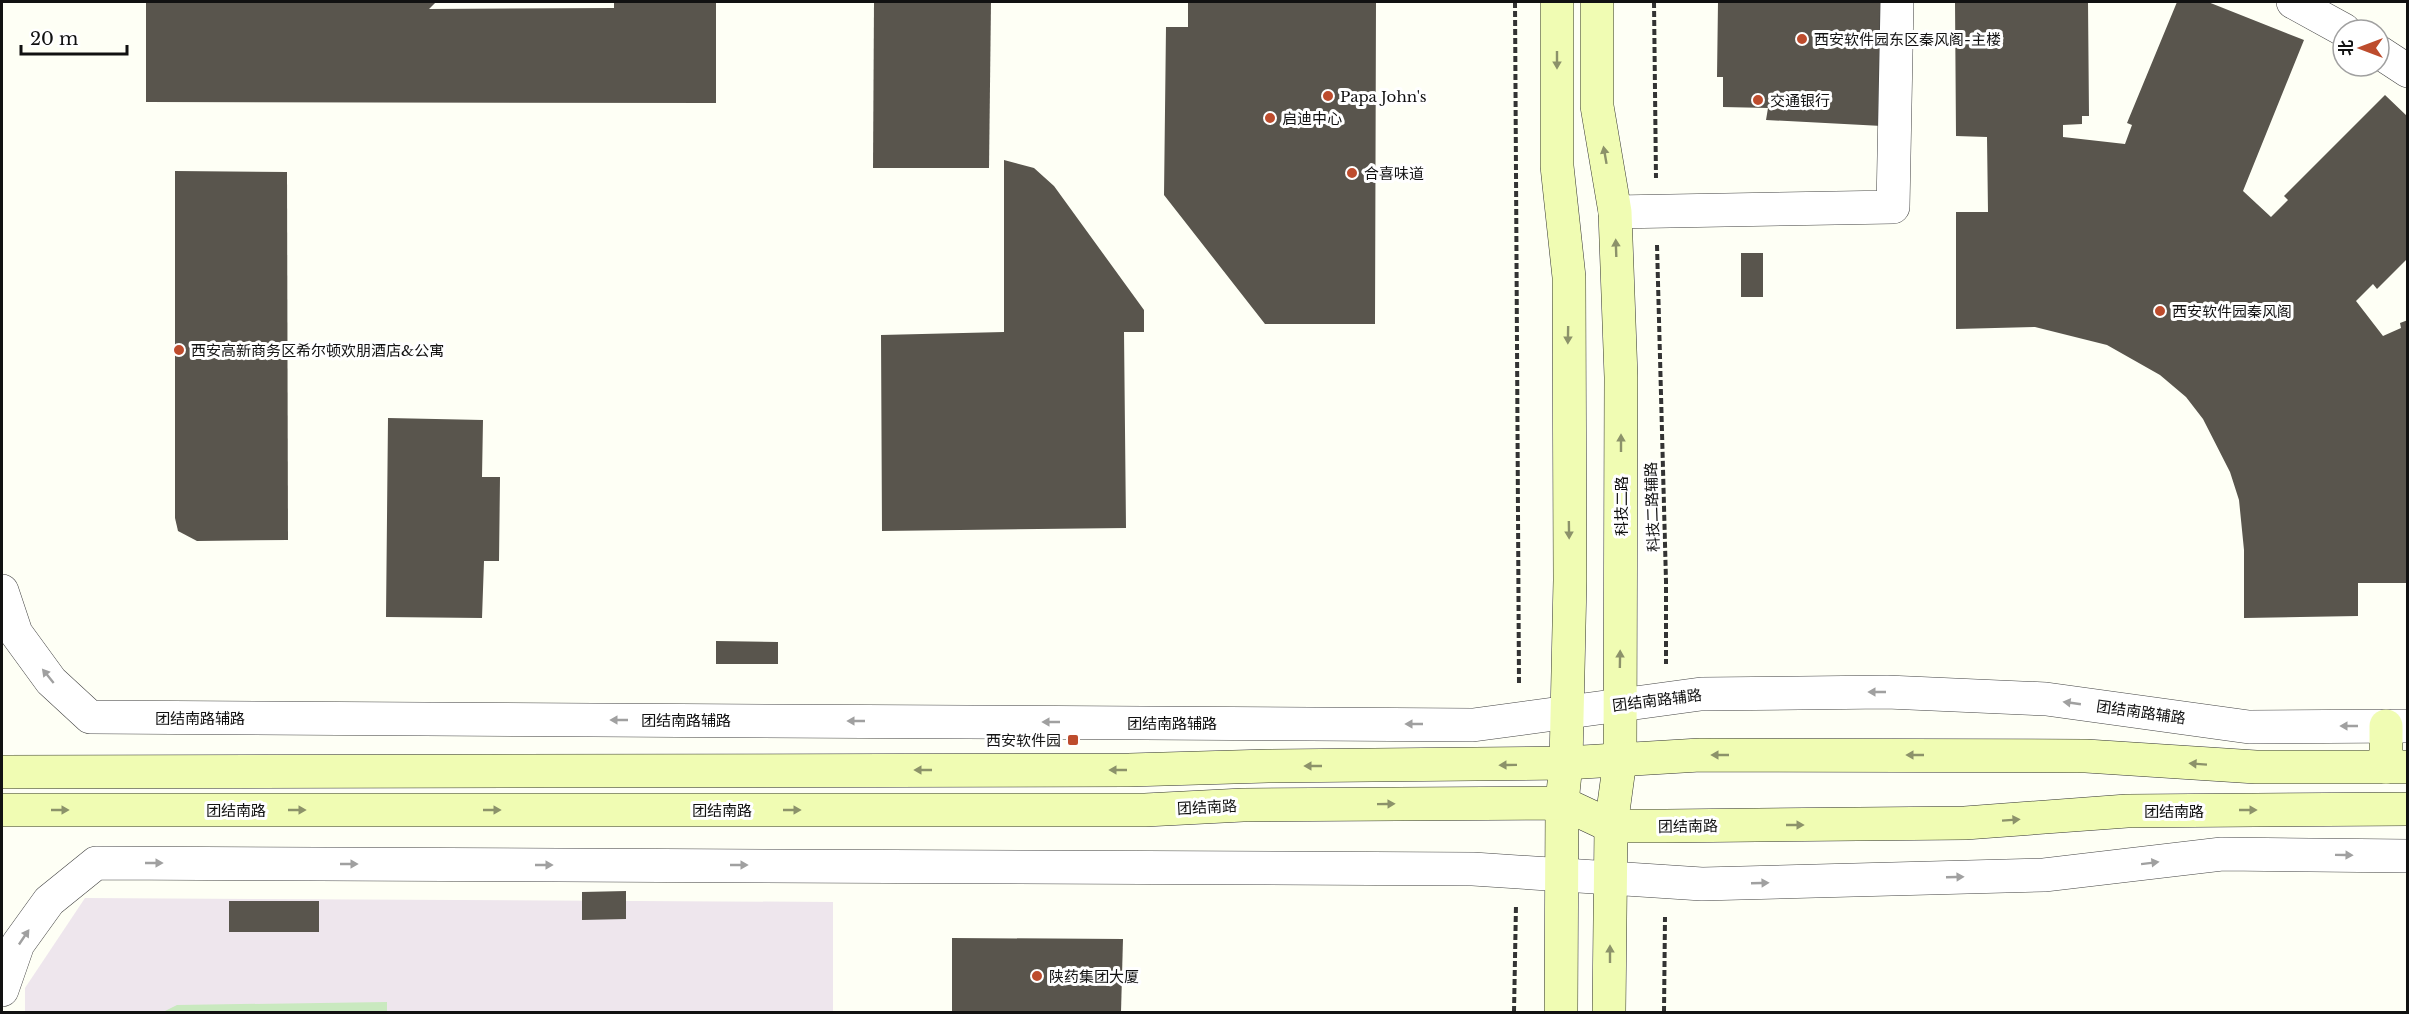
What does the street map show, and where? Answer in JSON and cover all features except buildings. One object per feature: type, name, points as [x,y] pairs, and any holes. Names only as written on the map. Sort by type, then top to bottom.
[{"type":"main road","points":[[1557,2],[1557,166],[1569,277],[1570,579],[1566,763],[1562,803],[1561,1012]]},
{"type":"main road","name":"科技二路","points":[[1597,2],[1596,106],[1615,212],[1621,376],[1620,760],[1611,826],[1609,1012]]},
{"type":"main road","points":[[2,772],[1129,770],[1566,763],[1700,755],[2086,756],[2256,767],[2397,767],[2397,726]]},
{"type":"main road","name":"团结南路","points":[[2,810],[1145,810],[1243,805],[1562,803],[1611,826],[1965,823],[2127,812],[2408,809]]},
{"type":"street","points":[[1615,212],[1893,207],[1897,2]]},
{"type":"street","points":[[2293,2],[2331,23]]},
{"type":"street","points":[[2391,60],[2408,72]]},
{"type":"street","name":"团结南路辅路","points":[[2,591],[16,633],[51,681],[90,717],[1461,724],[1701,694],[1887,692],[2046,699],[2249,727],[2397,726]]},
{"type":"street","points":[[2,990],[18,944],[49,901],[96,863],[1449,868],[1702,884],[2044,875],[2222,854],[2408,856]]},
{"type":"path","points":[[1515,2],[1520,542],[1518,718]]},
{"type":"path","name":"科技二路辅路","points":[[1654,2],[1656,211],[1666,580],[1665,698]]},
{"type":"path","points":[[1514,1012],[1516,872]]},
{"type":"path","points":[[1664,1012],[1665,882]]},
{"type":"shaded area","points":[[85,898],[833,902],[833,1012],[25,1012],[25,988]]},
{"type":"green space","points":[[387,1002],[387,1012],[163,1012],[177,1005]]},
{"type":"place","name":"西安软件园东区秦风阁-主楼","points":[[1802,39]]},
{"type":"place","name":"Papa John's","points":[[1328,96]]},
{"type":"place","name":"交通银行","points":[[1758,100]]},
{"type":"place","name":"启迪中心","points":[[1270,118]]},
{"type":"place","name":"合喜味道","points":[[1352,173]]},
{"type":"place","name":"西安软件园秦风阁","points":[[2160,311]]},
{"type":"place","name":"西安高新商务区希尔顿欢朋酒店&公寓","points":[[179,350]]},
{"type":"place","name":"西安软件园","points":[[1073,740]]},
{"type":"place","name":"陕药集团大厦","points":[[1037,976]]}]
